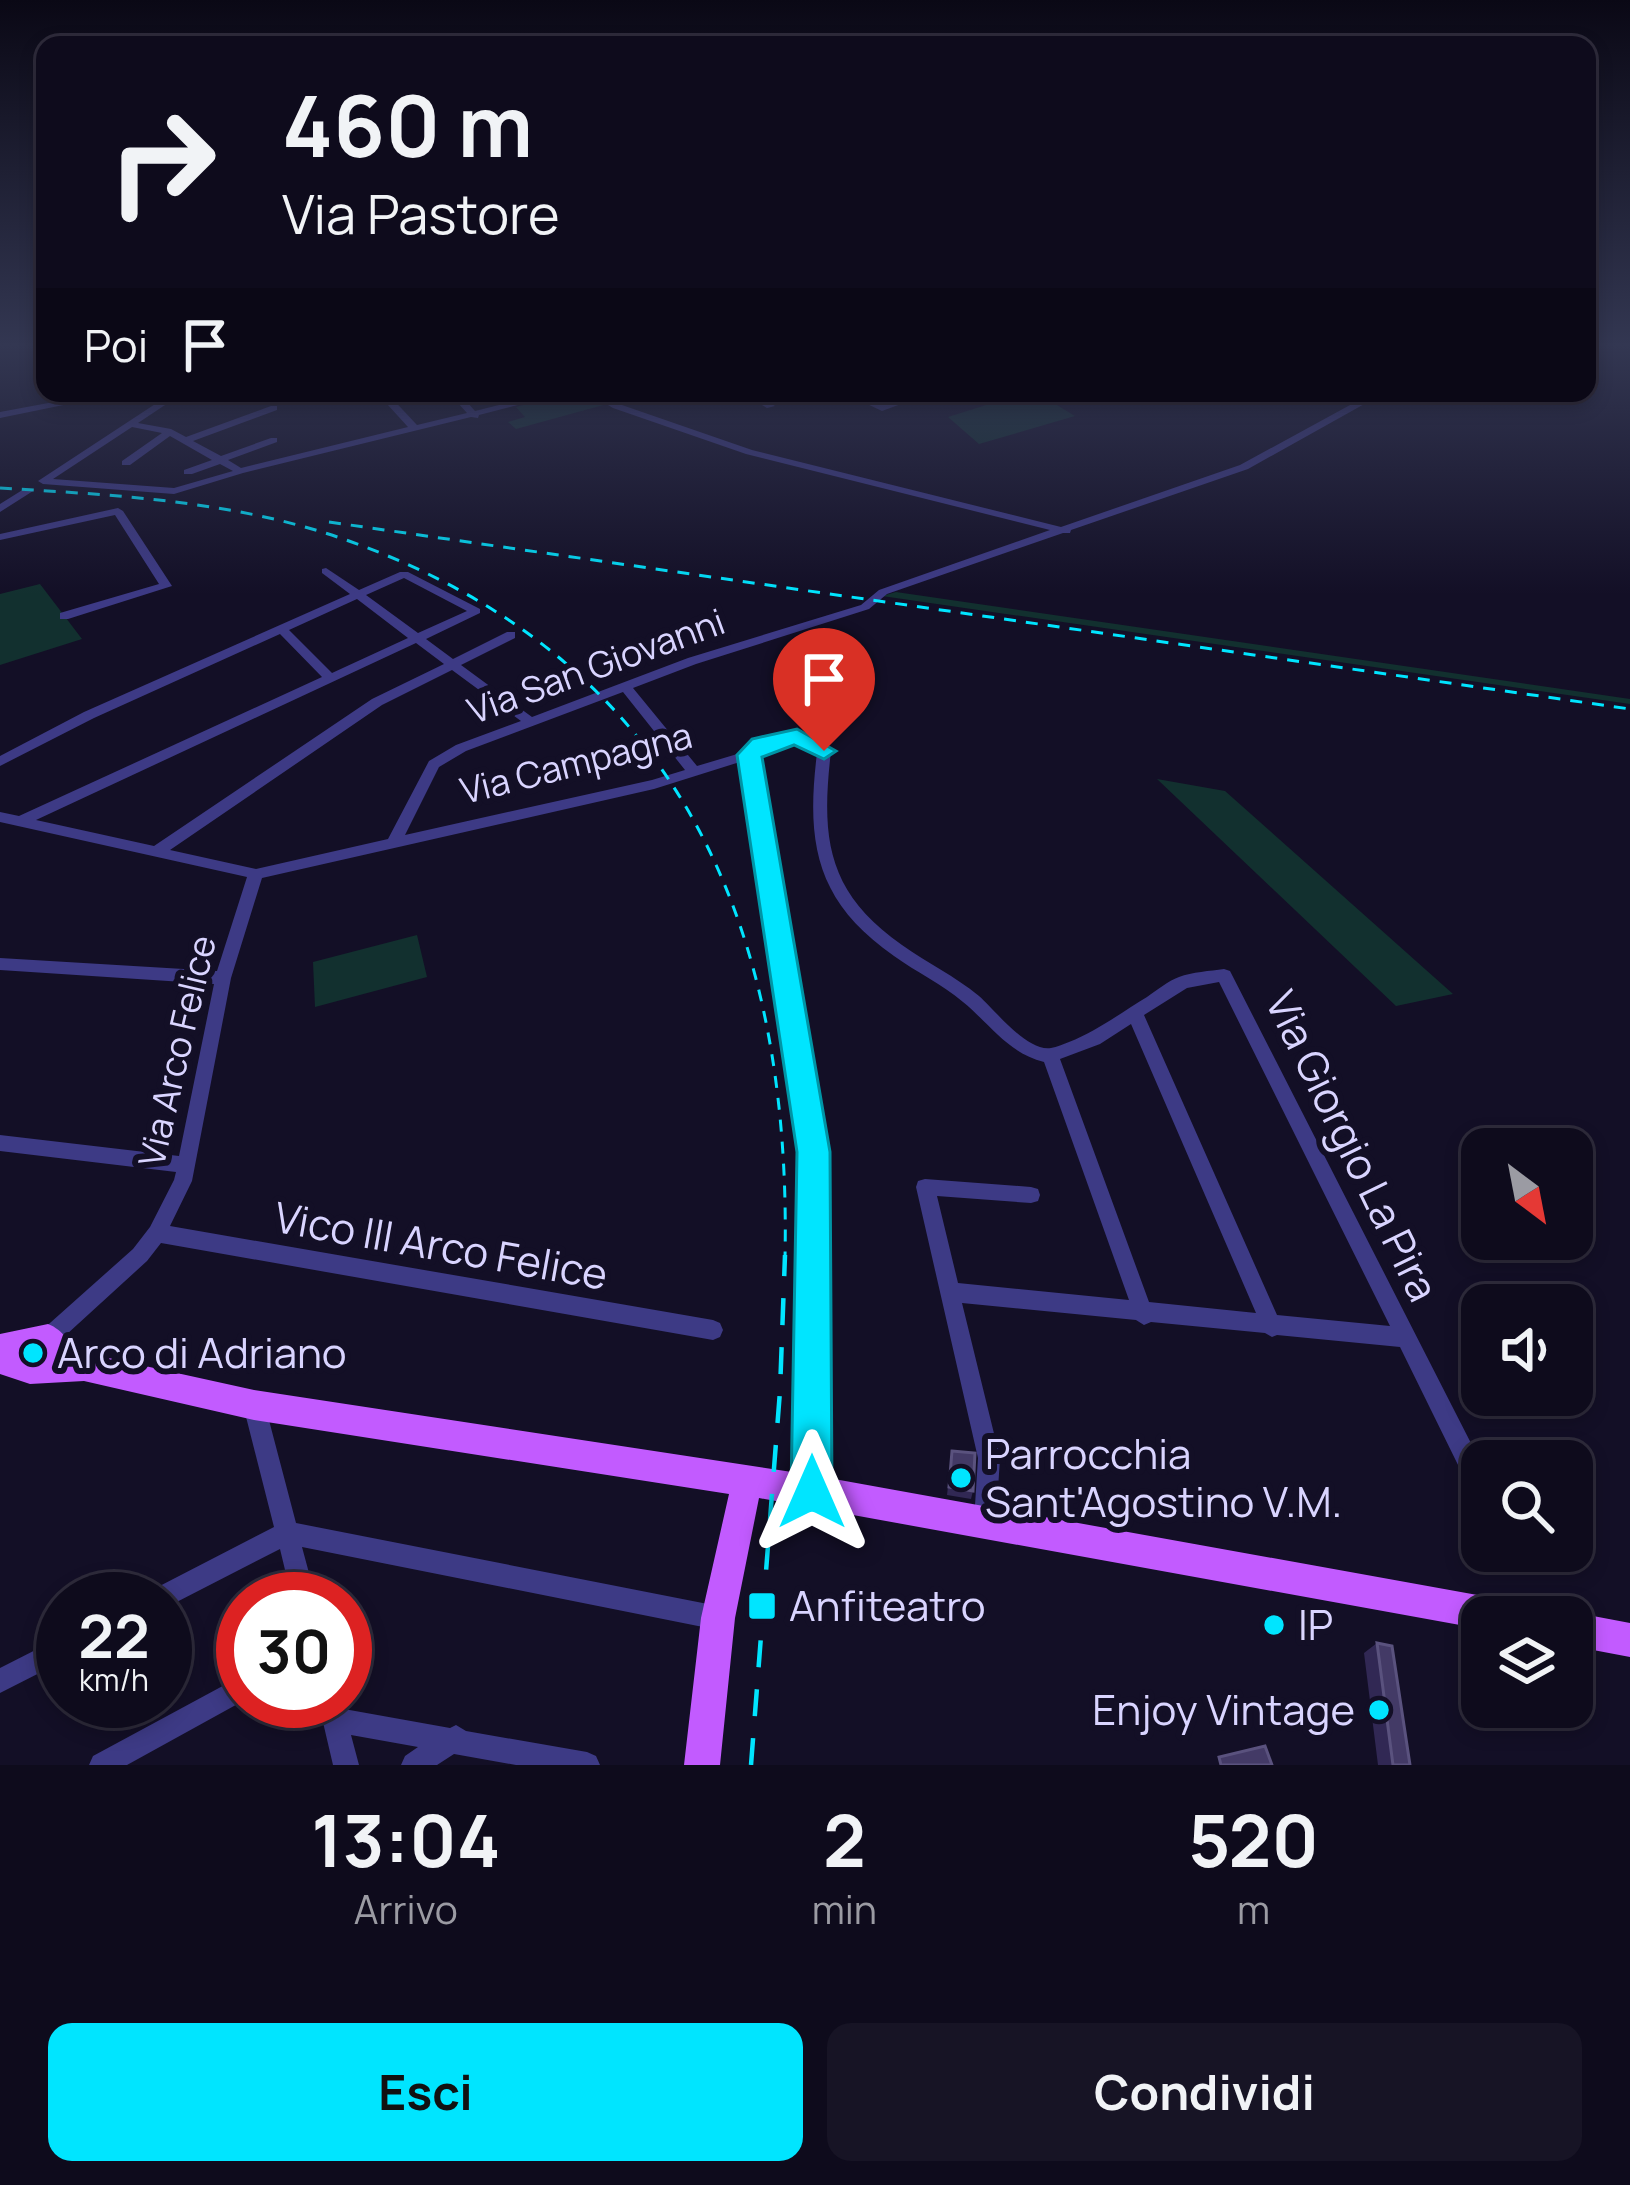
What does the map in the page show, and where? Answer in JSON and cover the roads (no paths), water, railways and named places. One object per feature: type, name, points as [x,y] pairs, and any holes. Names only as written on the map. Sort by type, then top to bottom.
[{"type":"main road","points":[[0,1348],[47,1338],[59,1355],[84,1367],[254,1406],[985,1521],[1461,1609]]},
{"type":"main road","points":[[0,1358],[35,1371],[84,1367]]},
{"type":"main road","points":[[701,1765],[718,1618],[747,1482]]},
{"type":"main road","points":[[1593,1633],[1630,1640]]},
{"type":"street","points":[[119,430],[42,482],[174,491],[338,444],[408,430]]},
{"type":"street","points":[[152,430],[178,437],[231,470],[247,470]]},
{"type":"street","points":[[126,463],[158,441],[200,430]]},
{"type":"street","points":[[686,430],[749,452],[1066,531]]},
{"type":"street","name":"Via San Giovanni","points":[[394,842],[434,764],[528,720],[803,623],[860,609],[883,592],[1244,467],[1311,430]]},
{"type":"street","points":[[188,472],[274,440]]},
{"type":"street","points":[[2,507],[28,491]]},
{"type":"street","points":[[0,537],[118,511],[166,586],[64,616]]},
{"type":"street","points":[[326,571],[528,720]]},
{"type":"street","points":[[0,762],[88,715],[404,574],[476,611],[21,821]]},
{"type":"street","points":[[280,628],[331,678]]},
{"type":"street","points":[[157,851],[377,702],[511,634]]},
{"type":"street","points":[[625,686],[693,771]]},
{"type":"street","points":[[749,755],[760,745],[797,737],[824,751],[816,819],[819,848],[844,897],[884,940],[960,990],[1016,1042],[1050,1056],[1144,1315]]},
{"type":"street","name":"Via Campagna","points":[[256,874],[654,784],[749,755],[813,1152],[812,1492]]},
{"type":"street","points":[[0,817],[256,874]]},
{"type":"street","name":"Via Arco Felice","points":[[47,1338],[128,1266],[157,1233],[186,1165],[223,978],[256,874]]},
{"type":"street","points":[[0,964],[223,978]]},
{"type":"street","name":"Via Giorgio La Pira","points":[[1050,1056],[1094,1039],[1183,982],[1225,975],[1461,1447]]},
{"type":"street","points":[[1134,1011],[1272,1327]]},
{"type":"street","points":[[0,1143],[186,1165]]},
{"type":"street","points":[[985,1521],[989,1458],[925,1187],[1031,1195]]},
{"type":"street","name":"Vico III Arco Felice","points":[[157,1233],[713,1330]]},
{"type":"street","points":[[951,1292],[1407,1338]]},
{"type":"street","points":[[254,1406],[297,1572]]},
{"type":"street","points":[[192,1582],[287,1533],[718,1618]]},
{"type":"street","points":[[0,1681],[36,1662]]},
{"type":"street","points":[[102,1765],[216,1702]]},
{"type":"street","points":[[372,1719],[587,1765]]},
{"type":"street","points":[[337,1728],[346,1765]]},
{"type":"street","points":[[414,1765],[456,1738]]},
{"type":"railway","points":[[0,488],[176,502],[307,528],[349,541],[462,592],[557,656],[633,732],[693,819],[737,917],[766,1023],[782,1137],[785,1256]]},
{"type":"railway","points":[[329,522],[1630,709]]},
{"type":"railway","points":[[751,1765],[780,1391],[785,1256]]},
{"type":"place","name":"Arco di Adriano","points":[[33,1353]]},
{"type":"place","name":"Parrocchia Sant'Agostino V.M.","points":[[961,1478]]},
{"type":"place","name":"Anfiteatro","points":[[762,1606]]},
{"type":"place","name":"IP","points":[[1274,1625]]},
{"type":"place","name":"Enjoy Vintage","points":[[1379,1710]]}]
